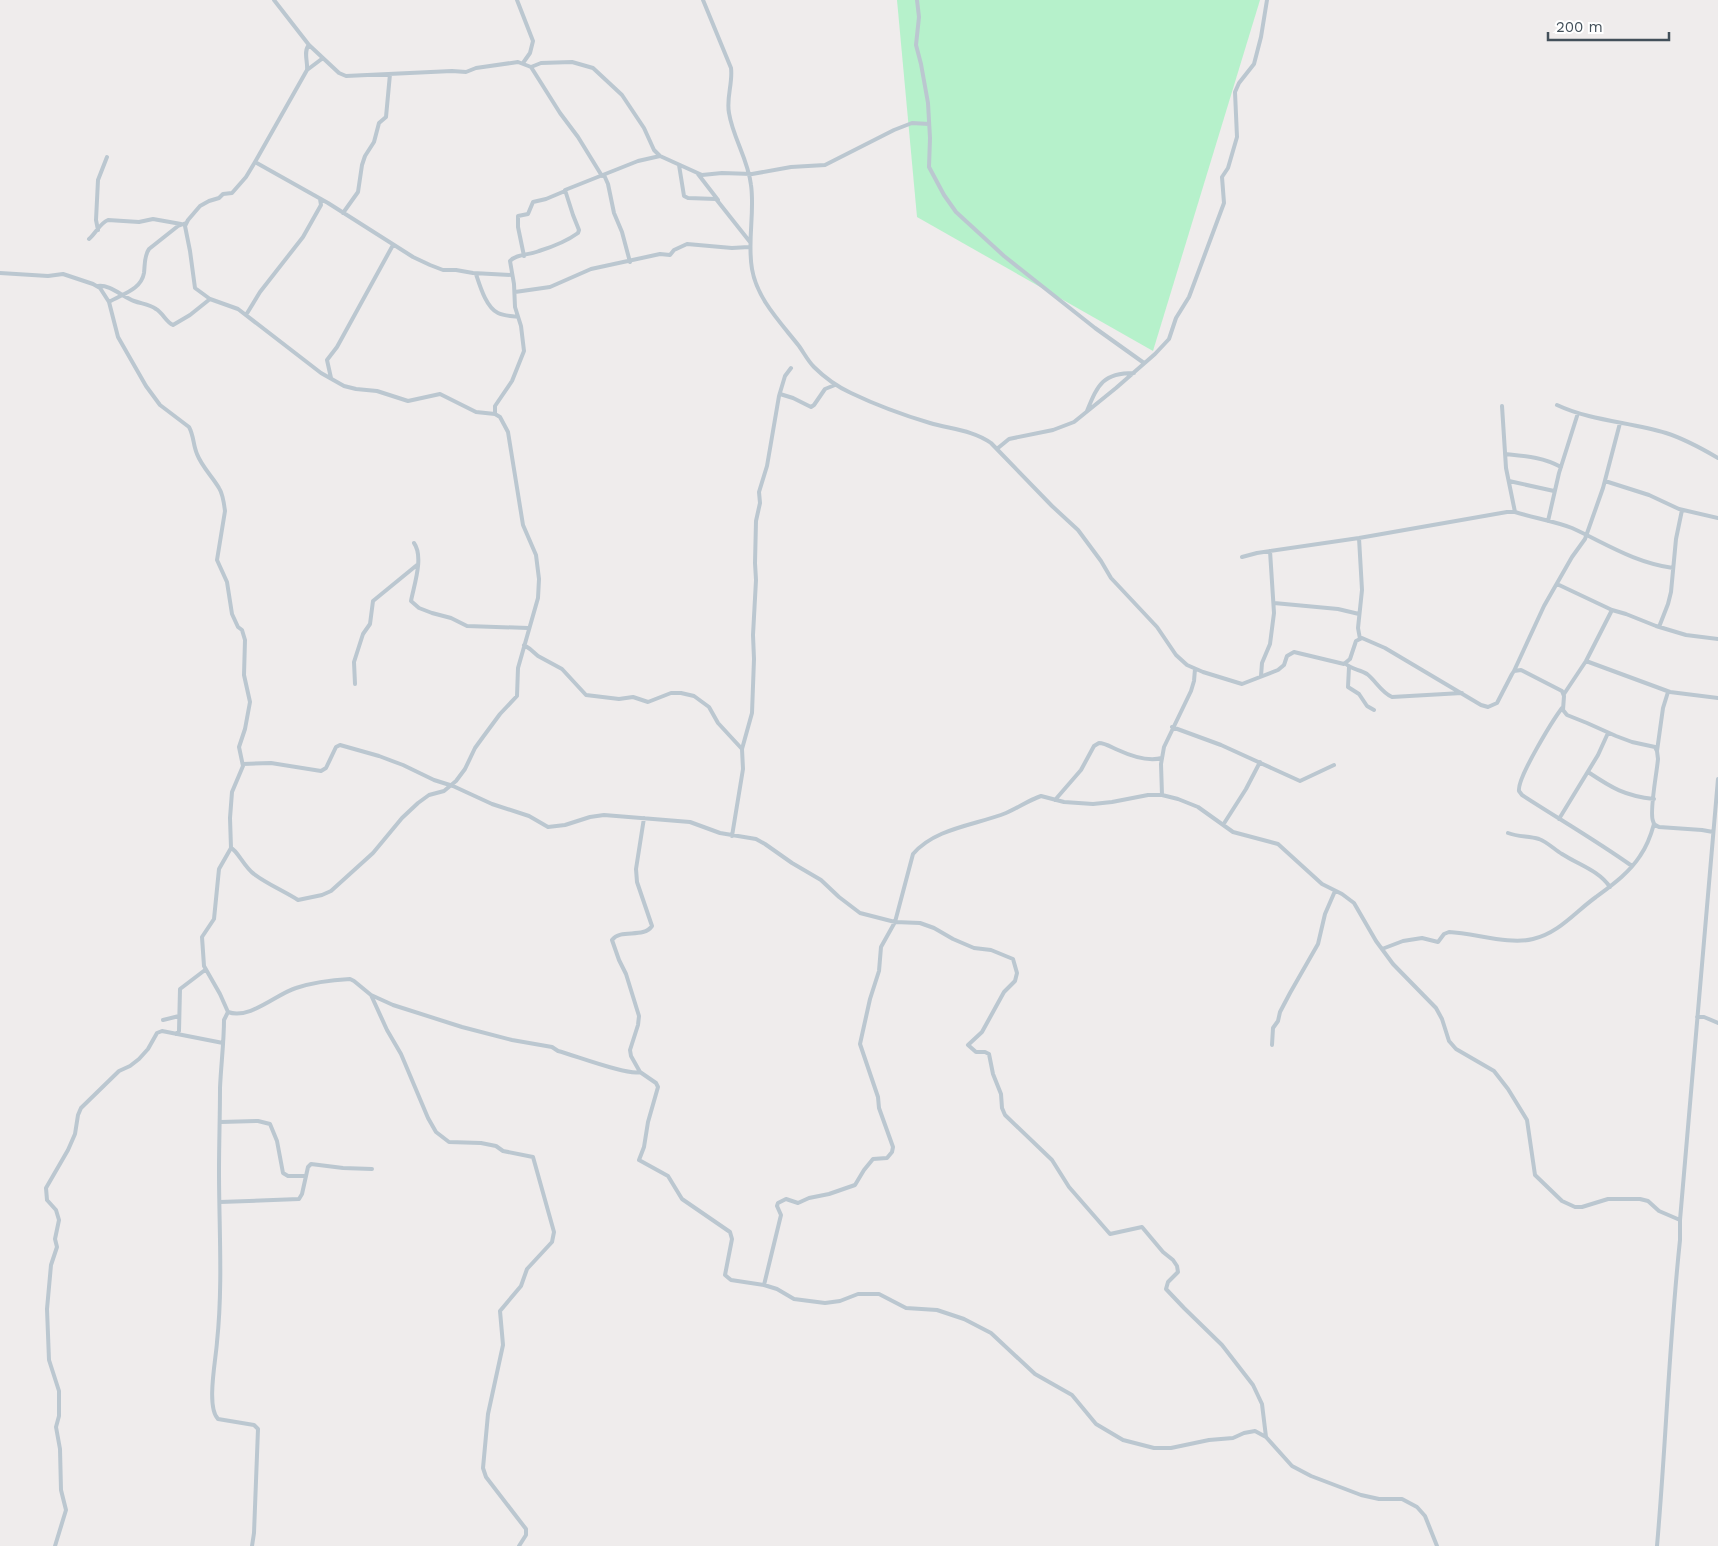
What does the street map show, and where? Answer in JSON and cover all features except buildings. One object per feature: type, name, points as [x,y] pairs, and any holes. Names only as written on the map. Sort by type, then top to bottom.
[{"type":"street","points":[[274,0],[309,45],[342,75],[452,71],[464,73],[476,68],[494,67],[514,62],[523,63],[530,67],[608,184],[614,213],[622,232],[630,262]]},
{"type":"street","points":[[517,0],[533,41],[530,53],[523,63]]},
{"type":"street","points":[[703,0],[716,34],[731,64],[732,75],[728,105],[732,131],[742,150],[749,174],[751,190],[750,245],[754,277],[780,323],[815,368],[835,385],[872,402],[928,422],[979,436],[998,448],[1028,482],[1078,530],[1102,560],[1110,578],[1157,627],[1176,655],[1195,669],[1240,684],[1283,667],[1287,656],[1294,652],[1329,659],[1365,672],[1392,697],[1462,693]]},
{"type":"street","points":[[917,0],[919,17],[916,45],[928,103],[929,167],[936,182],[956,212],[985,239],[1104,335],[1144,363]]},
{"type":"street","points":[[998,448],[1012,438],[1054,430],[1071,424],[1134,372],[1169,339],[1174,322],[1189,297],[1222,210],[1224,197],[1222,177],[1228,168],[1237,137],[1235,92],[1239,83],[1254,64],[1267,0]]},
{"type":"street","points":[[88,238],[108,220],[139,222],[152,219],[181,224],[186,223],[204,204],[224,194],[234,192],[256,162],[307,70],[306,52],[309,45]]},
{"type":"street","points":[[307,70],[323,58]]},
{"type":"street","points":[[530,67],[545,63],[572,62],[593,68],[622,96],[644,128],[654,150],[660,156],[698,174],[749,174],[792,167],[825,165],[894,130],[912,123],[929,124]]},
{"type":"street","points":[[343,213],[358,192],[362,165],[377,134],[379,124],[386,116],[390,74]]},
{"type":"street","points":[[524,256],[518,227],[518,216],[528,214],[533,202],[546,199],[638,161],[660,156]]},
{"type":"street","points":[[98,230],[96,220],[97,184],[107,158]]},
{"type":"street","points":[[256,162],[326,202],[413,257],[438,269],[476,274],[512,275]]},
{"type":"street","points":[[679,166],[684,196],[718,200]]},
{"type":"street","points":[[698,174],[750,245]]},
{"type":"street","points":[[495,414],[495,408],[512,381],[524,351],[521,326],[515,307],[515,292],[510,261],[515,257],[524,256],[563,242],[578,233],[579,230],[565,191]]},
{"type":"street","points":[[320,199],[321,205]]},
{"type":"street","points":[[246,315],[260,292],[298,244],[321,205],[326,202]]},
{"type":"street","points":[[186,223],[185,228],[196,290],[210,299],[229,305],[246,315],[321,374],[348,387],[377,391],[408,401],[440,394],[476,412],[495,414],[502,418],[508,432],[523,525],[536,555],[539,591],[518,668],[516,696],[475,748],[465,769],[452,785],[444,791],[426,796],[418,803],[402,818],[373,853],[331,891],[298,900],[254,874],[244,865],[235,849],[231,848]]},
{"type":"street","points":[[109,302],[134,290],[142,281],[148,249],[181,224]]},
{"type":"street","points":[[515,292],[550,287],[591,269],[660,254],[670,255],[674,250],[687,244],[732,248],[750,245]]},
{"type":"street","points":[[331,378],[327,360],[337,347],[393,245]]},
{"type":"street","points":[[0,273],[48,276],[63,274],[98,286],[105,286],[135,302],[150,305],[168,323],[173,325],[190,315],[210,299]]},
{"type":"street","points":[[476,274],[482,293],[494,310],[500,314],[518,318]]},
{"type":"street","points":[[98,286],[109,302],[118,337],[128,356],[146,386],[160,404],[190,427],[197,456],[220,488],[223,498],[225,511],[217,560],[227,582],[232,614],[238,627],[242,630],[245,640],[244,675],[250,699],[245,729],[239,747],[243,764],[232,792],[230,818],[231,848],[219,869],[214,919],[202,937],[205,970],[220,994],[228,1012]]},
{"type":"street","points":[[732,836],[743,769],[742,749],[752,713],[756,521],[780,394],[791,368]]},
{"type":"street","points":[[1087,412],[1095,391],[1102,380],[1123,373],[1134,372]]},
{"type":"street","points":[[780,394],[812,407],[825,389],[835,385]]},
{"type":"street","points":[[1557,405],[1578,413],[1677,437],[1718,458]]},
{"type":"street","points":[[1502,406],[1505,454],[1515,512]]},
{"type":"street","points":[[1548,521],[1554,492],[1578,413]]},
{"type":"street","points":[[1345,664],[1350,659],[1354,644],[1360,639],[1366,639],[1385,648],[1485,707],[1490,707],[1497,703],[1540,614],[1586,536],[1605,482],[1620,423]]},
{"type":"street","points":[[1505,454],[1539,458],[1551,461],[1561,467]]},
{"type":"street","points":[[1509,481],[1554,492]]},
{"type":"street","points":[[1605,482],[1649,495],[1682,510],[1718,518]]},
{"type":"street","points":[[1659,627],[1668,604],[1676,539],[1682,510]]},
{"type":"street","points":[[1242,557],[1500,512],[1515,512],[1566,526],[1625,555],[1645,562],[1673,568]]},
{"type":"street","points":[[1359,538],[1362,590],[1359,614],[1360,639]]},
{"type":"street","points":[[414,543],[419,554],[411,601],[420,608],[451,618],[467,626],[528,628]]},
{"type":"street","points":[[1261,676],[1262,663],[1270,644],[1274,603],[1270,551]]},
{"type":"street","points":[[355,684],[354,662],[363,634],[370,624],[373,602],[417,565]]},
{"type":"street","points":[[1558,584],[1612,610],[1659,627],[1686,635],[1718,639]]},
{"type":"street","points":[[1274,603],[1338,609],[1359,614]]},
{"type":"street","points":[[1612,610],[1586,661],[1564,694],[1562,708],[1532,758],[1518,788],[1522,795],[1632,866]]},
{"type":"street","points":[[524,645],[562,670],[586,695],[619,699],[633,697],[648,702],[671,693],[694,696],[709,707],[718,723],[742,749]]},
{"type":"street","points":[[1586,661],[1668,692],[1718,698]]},
{"type":"street","points":[[1349,667],[1348,687],[1359,694],[1368,706],[1374,710]]},
{"type":"street","points":[[1162,795],[1162,758],[1164,747],[1194,681],[1195,669]]},
{"type":"street","points":[[1514,671],[1521,670],[1526,672],[1562,690],[1564,694]]},
{"type":"street","points":[[1382,949],[1403,941],[1422,938],[1438,942],[1444,934],[1450,932],[1504,940],[1533,940],[1562,926],[1610,887],[1632,866],[1645,847],[1654,824],[1652,819],[1658,759],[1657,751],[1663,708],[1668,692]]},
{"type":"street","points":[[1562,708],[1567,715],[1632,742],[1652,746],[1657,751]]},
{"type":"street","points":[[1172,727],[1204,738],[1301,781],[1334,765]]},
{"type":"street","points":[[1559,819],[1598,756],[1608,732]]},
{"type":"street","points":[[1055,800],[1077,774],[1094,746],[1098,743],[1143,758],[1154,760],[1162,758]]},
{"type":"street","points":[[243,764],[271,763],[321,771],[326,768],[335,748],[340,745],[379,756],[434,780],[452,785],[492,804],[529,816],[548,827],[565,825],[597,816],[690,822],[720,833],[756,840],[765,844],[821,880],[860,913],[895,922],[920,923],[974,948],[991,950],[1014,960],[1017,973],[1015,981],[1004,992],[982,1032],[968,1044],[976,1052],[989,1054],[1005,1115],[1052,1160],[1069,1187],[1110,1234],[1142,1228],[1163,1252],[1173,1260],[1178,1272],[1168,1282],[1166,1289],[1222,1345],[1253,1385],[1262,1404],[1266,1437]]},
{"type":"street","points":[[1223,825],[1246,789],[1260,762]]},
{"type":"street","points":[[1588,772],[1620,792],[1631,796],[1654,799]]},
{"type":"street","points":[[1657,1546],[1680,1220],[1718,779]]},
{"type":"street","points":[[764,1285],[781,1215],[776,1206],[778,1203],[786,1199],[798,1203],[809,1198],[854,1186],[874,1159],[887,1158],[892,1152],[893,1147],[879,1108],[878,1096],[860,1044],[870,999],[879,971],[881,947],[895,922],[911,858],[919,848],[943,834],[1004,814],[1040,796],[1064,802],[1093,804],[1148,795],[1162,795],[1192,804],[1233,832],[1278,844],[1290,853],[1314,878],[1351,901],[1382,949],[1397,968],[1436,1008],[1451,1044],[1494,1071],[1508,1089],[1527,1120],[1535,1175],[1562,1201],[1575,1207],[1586,1207],[1608,1199],[1640,1199],[1648,1201],[1659,1211],[1680,1220]]},
{"type":"street","points":[[644,818],[636,869],[637,882],[652,926],[647,930],[617,935],[612,940],[626,974],[639,1016],[630,1052],[633,1062],[640,1072],[656,1083],[658,1087],[648,1122],[644,1147],[639,1160],[668,1176],[682,1199],[730,1232],[732,1240],[725,1275],[731,1280],[777,1289],[794,1299],[820,1303],[840,1301],[858,1294],[879,1294],[906,1308],[937,1310],[964,1319],[997,1338],[1035,1374],[1072,1395],[1096,1424],[1123,1440],[1154,1448],[1171,1448],[1208,1440],[1233,1438],[1251,1431],[1262,1433],[1292,1466],[1311,1476],[1361,1495],[1380,1499],[1402,1499],[1417,1507],[1425,1516],[1437,1546]]},
{"type":"street","points":[[1654,824],[1659,827],[1713,832]]},
{"type":"street","points":[[1508,832],[1516,836],[1535,838],[1547,843],[1594,871],[1610,887]]},
{"type":"street","points":[[1712,842],[1718,842]]},
{"type":"street","points":[[1272,1045],[1273,1028],[1278,1021],[1286,1000],[1318,944],[1326,914],[1335,891]]},
{"type":"street","points":[[176,1034],[179,1031],[180,989],[205,970]]},
{"type":"street","points":[[228,1012],[239,1013],[263,1005],[294,988],[328,981],[352,980],[372,995],[386,1002],[440,1021],[512,1040],[552,1047],[558,1051],[622,1071],[635,1074],[640,1072]]},
{"type":"street","points":[[372,995],[436,1132],[449,1142],[481,1143],[496,1146],[503,1151],[532,1157],[554,1232],[552,1242],[527,1269],[521,1286],[500,1311],[503,1345],[487,1421],[483,1468],[486,1476],[526,1529],[526,1535],[519,1546]]},
{"type":"street","points":[[228,1012],[224,1020],[220,1088],[221,1274],[218,1340],[212,1376],[213,1410],[220,1421],[254,1425],[258,1429],[252,1546]]},
{"type":"street","points":[[163,1020],[180,1016]]},
{"type":"street","points":[[1697,1017],[1704,1017],[1718,1023]]},
{"type":"street","points":[[55,1546],[66,1510],[62,1490],[60,1449],[56,1427],[59,1416],[59,1391],[49,1360],[47,1309],[51,1265],[57,1247],[55,1239],[59,1220],[56,1210],[47,1200],[46,1188],[68,1150],[75,1134],[78,1115],[82,1108],[119,1072],[139,1059],[148,1049],[157,1033],[162,1031],[223,1042]]},
{"type":"street","points":[[221,1122],[258,1121],[270,1124],[277,1141],[282,1172],[288,1176],[306,1176]]},
{"type":"street","points":[[220,1202],[299,1199],[302,1194],[308,1167],[311,1164],[372,1169]]},
{"type":"green space","points":[[897,0],[1260,0],[1153,351],[917,217]]}]
